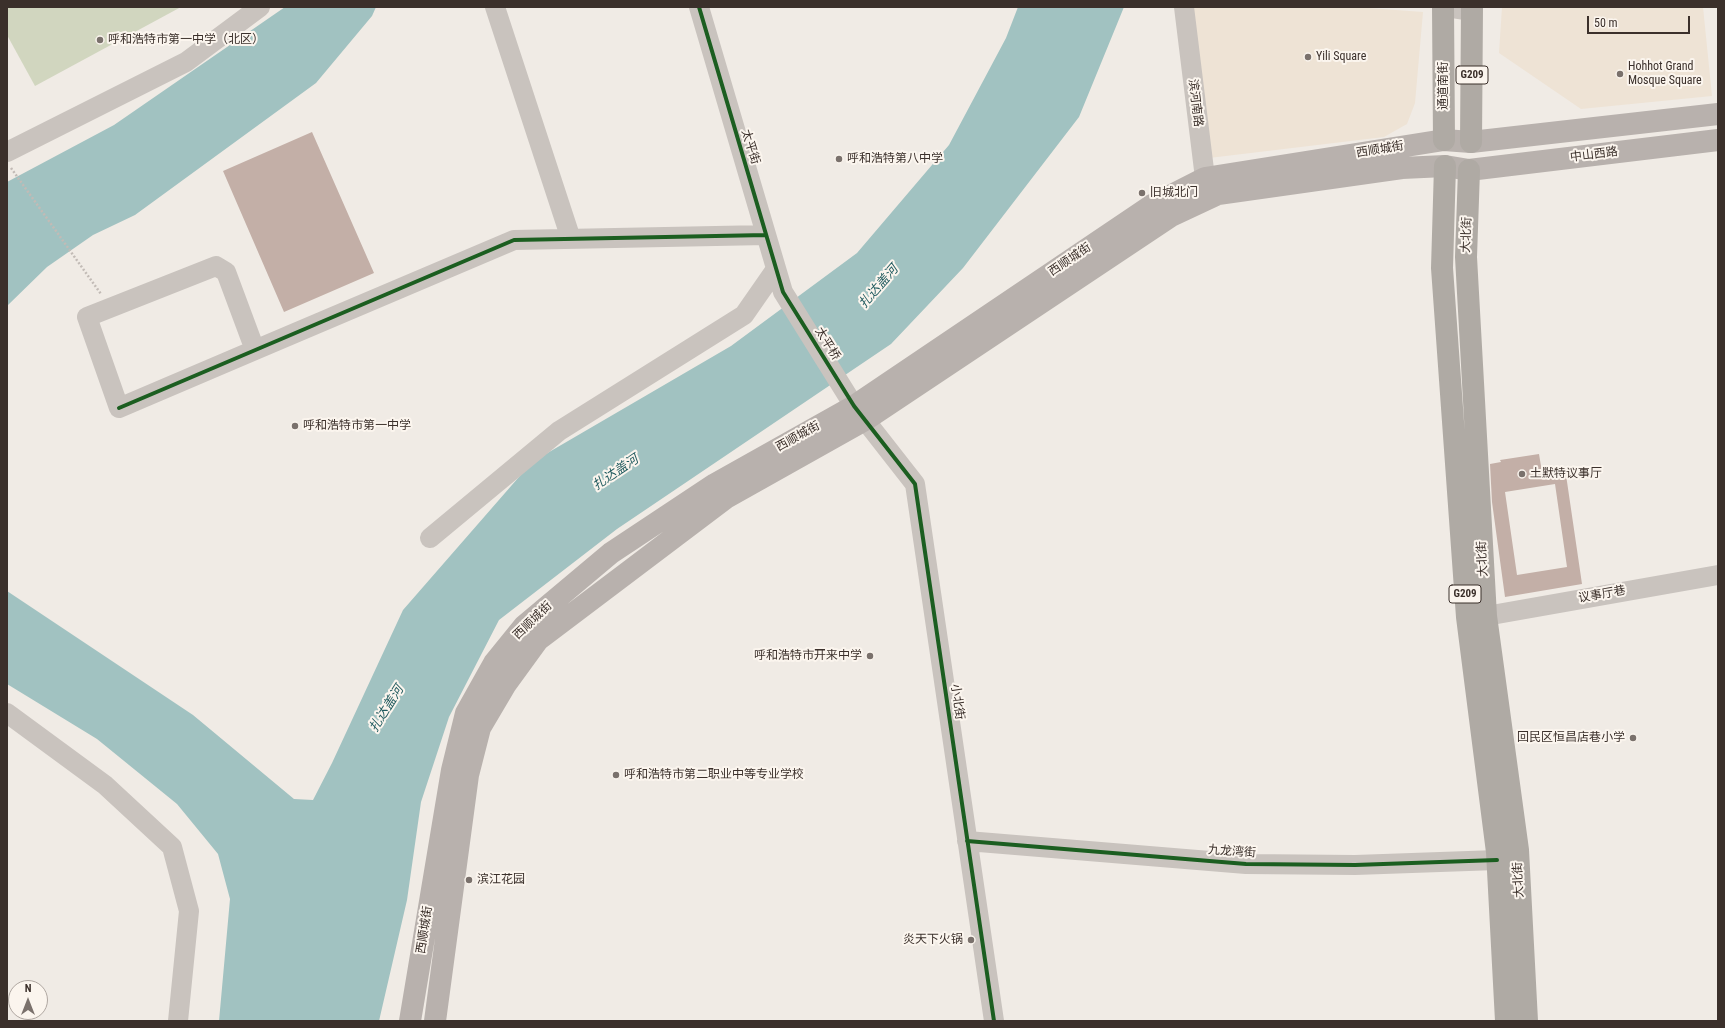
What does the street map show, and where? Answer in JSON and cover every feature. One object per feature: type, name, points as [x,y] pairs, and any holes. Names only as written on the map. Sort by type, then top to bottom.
[{"type":"highway","name":"通道南街","points":[[1443,7],[1444,140]]},
{"type":"highway","name":"G209","points":[[1471,142],[1472,9]]},
{"type":"highway","name":"大北街","points":[[1445,166],[1442,268],[1467,618],[1497,860],[1506,1021]]},
{"type":"highway","name":"大北街","points":[[1469,170],[1466,257],[1486,616],[1518,850],[1527,1021]]},
{"type":"main road","points":[[1471,142],[1718,114]]},
{"type":"main road","name":"西顺城街","points":[[435,1021],[468,775],[480,728],[510,678],[538,640],[726,498],[1171,216],[1212,186],[1444,140],[1471,142]]},
{"type":"main road","name":"通道南街","points":[[1444,140],[1445,166]]},
{"type":"main road","name":"中山西路","points":[[1469,170],[1718,140]]},
{"type":"main road","name":"大北街","points":[[1469,170],[1471,142]]},
{"type":"main road","name":"西顺城街","points":[[1212,186],[1402,168],[1445,166],[1469,170]]},
{"type":"main road","name":"西顺城街","points":[[410,1021],[452,770],[466,713],[494,663],[524,626],[611,553],[715,484],[860,413]]},
{"type":"street","points":[[7,152],[186,62],[260,7]]},
{"type":"street","points":[[495,7],[572,239]]},
{"type":"street","name":"太平街","points":[[699,7],[784,292]]},
{"type":"street","name":"滨河南路","points":[[1184,7],[1212,186]]},
{"type":"street","points":[[1446,7],[1472,9]]},
{"type":"street","points":[[255,350],[226,272],[216,266],[87,317],[119,408],[514,240],[766,235]]},
{"type":"street","points":[[430,538],[559,431],[744,314],[776,269]]},
{"type":"street","name":"太平桥","points":[[784,292],[860,413]]},
{"type":"street","name":"小北街","points":[[860,413],[916,484],[994,1021]]},
{"type":"street","name":"议事厅巷","points":[[1486,616],[1718,575]]},
{"type":"street","points":[[7,713],[105,785],[172,847],[189,911],[178,1021]]},
{"type":"street","name":"九龙湾街","points":[[967,841],[1246,864],[1355,865],[1497,860]]},
{"type":"path","points":[[7,163],[102,294]]},
{"type":"green space","points":[[7,7],[181,7],[35,86],[7,35]]},
{"type":"shaded area","name":"Yili Square","points":[[1189,7],[1355,7],[1423,12],[1415,103],[1407,124],[1384,137],[1209,158]]},
{"type":"shaded area","name":"Hohhot Grand Mosque Square","points":[[1502,7],[1703,7],[1712,96],[1581,109],[1499,53]]},
{"type":"water","points":[[285,7],[376,7],[372,16],[316,83],[135,215],[93,235],[47,267],[7,306],[7,182],[114,125]]},
{"type":"water","name":"扎达盖河","points":[[1018,7],[1124,7],[1079,117],[963,268],[891,344],[617,529],[499,620],[449,717],[421,802],[407,900],[379,1021],[219,1021],[230,899],[218,854],[177,804],[97,739],[7,684],[7,591],[193,715],[294,799],[313,800],[332,763],[403,610],[532,462],[731,346],[857,253],[949,145],[1006,38]]},
{"type":"building","points":[[312,132],[374,273],[284,312],[223,171]]},
{"type":"building","points":[[1539,454],[1542,472],[1565,468],[1582,584],[1505,597],[1492,502],[1490,464],[1501,462],[1500,460]],"holes":[[[1555,484],[1567,567],[1517,575],[1505,492]]]},
{"type":"cycle path","points":[[699,7],[783,292],[854,406],[915,484],[994,1021]]},
{"type":"cycle path","points":[[119,408],[514,240],[766,235]]},
{"type":"cycle path","points":[[967,841],[1246,864],[1355,865],[1497,860]]},
{"type":"place","name":"呼和浩特市第一中学（北区）","points":[[100,40]]},
{"type":"place","name":"Yili Square","points":[[1308,57]]},
{"type":"place","name":"Hohhot Grand Mosque Square","points":[[1620,74]]},
{"type":"place","name":"呼和浩特第八中学","points":[[839,159]]},
{"type":"place","name":"旧城北门","points":[[1142,193]]},
{"type":"place","name":"呼和浩特市第一中学","points":[[295,426]]},
{"type":"place","name":"土默特议事厅","points":[[1522,474]]},
{"type":"place","name":"呼和浩特市开来中学","points":[[870,656]]},
{"type":"place","name":"回民区恒昌店巷小学","points":[[1633,738]]},
{"type":"place","name":"呼和浩特市第二职业中等专业学校","points":[[616,775]]},
{"type":"place","name":"滨江花园","points":[[469,880]]},
{"type":"place","name":"炎天下火锅","points":[[971,940]]}]
